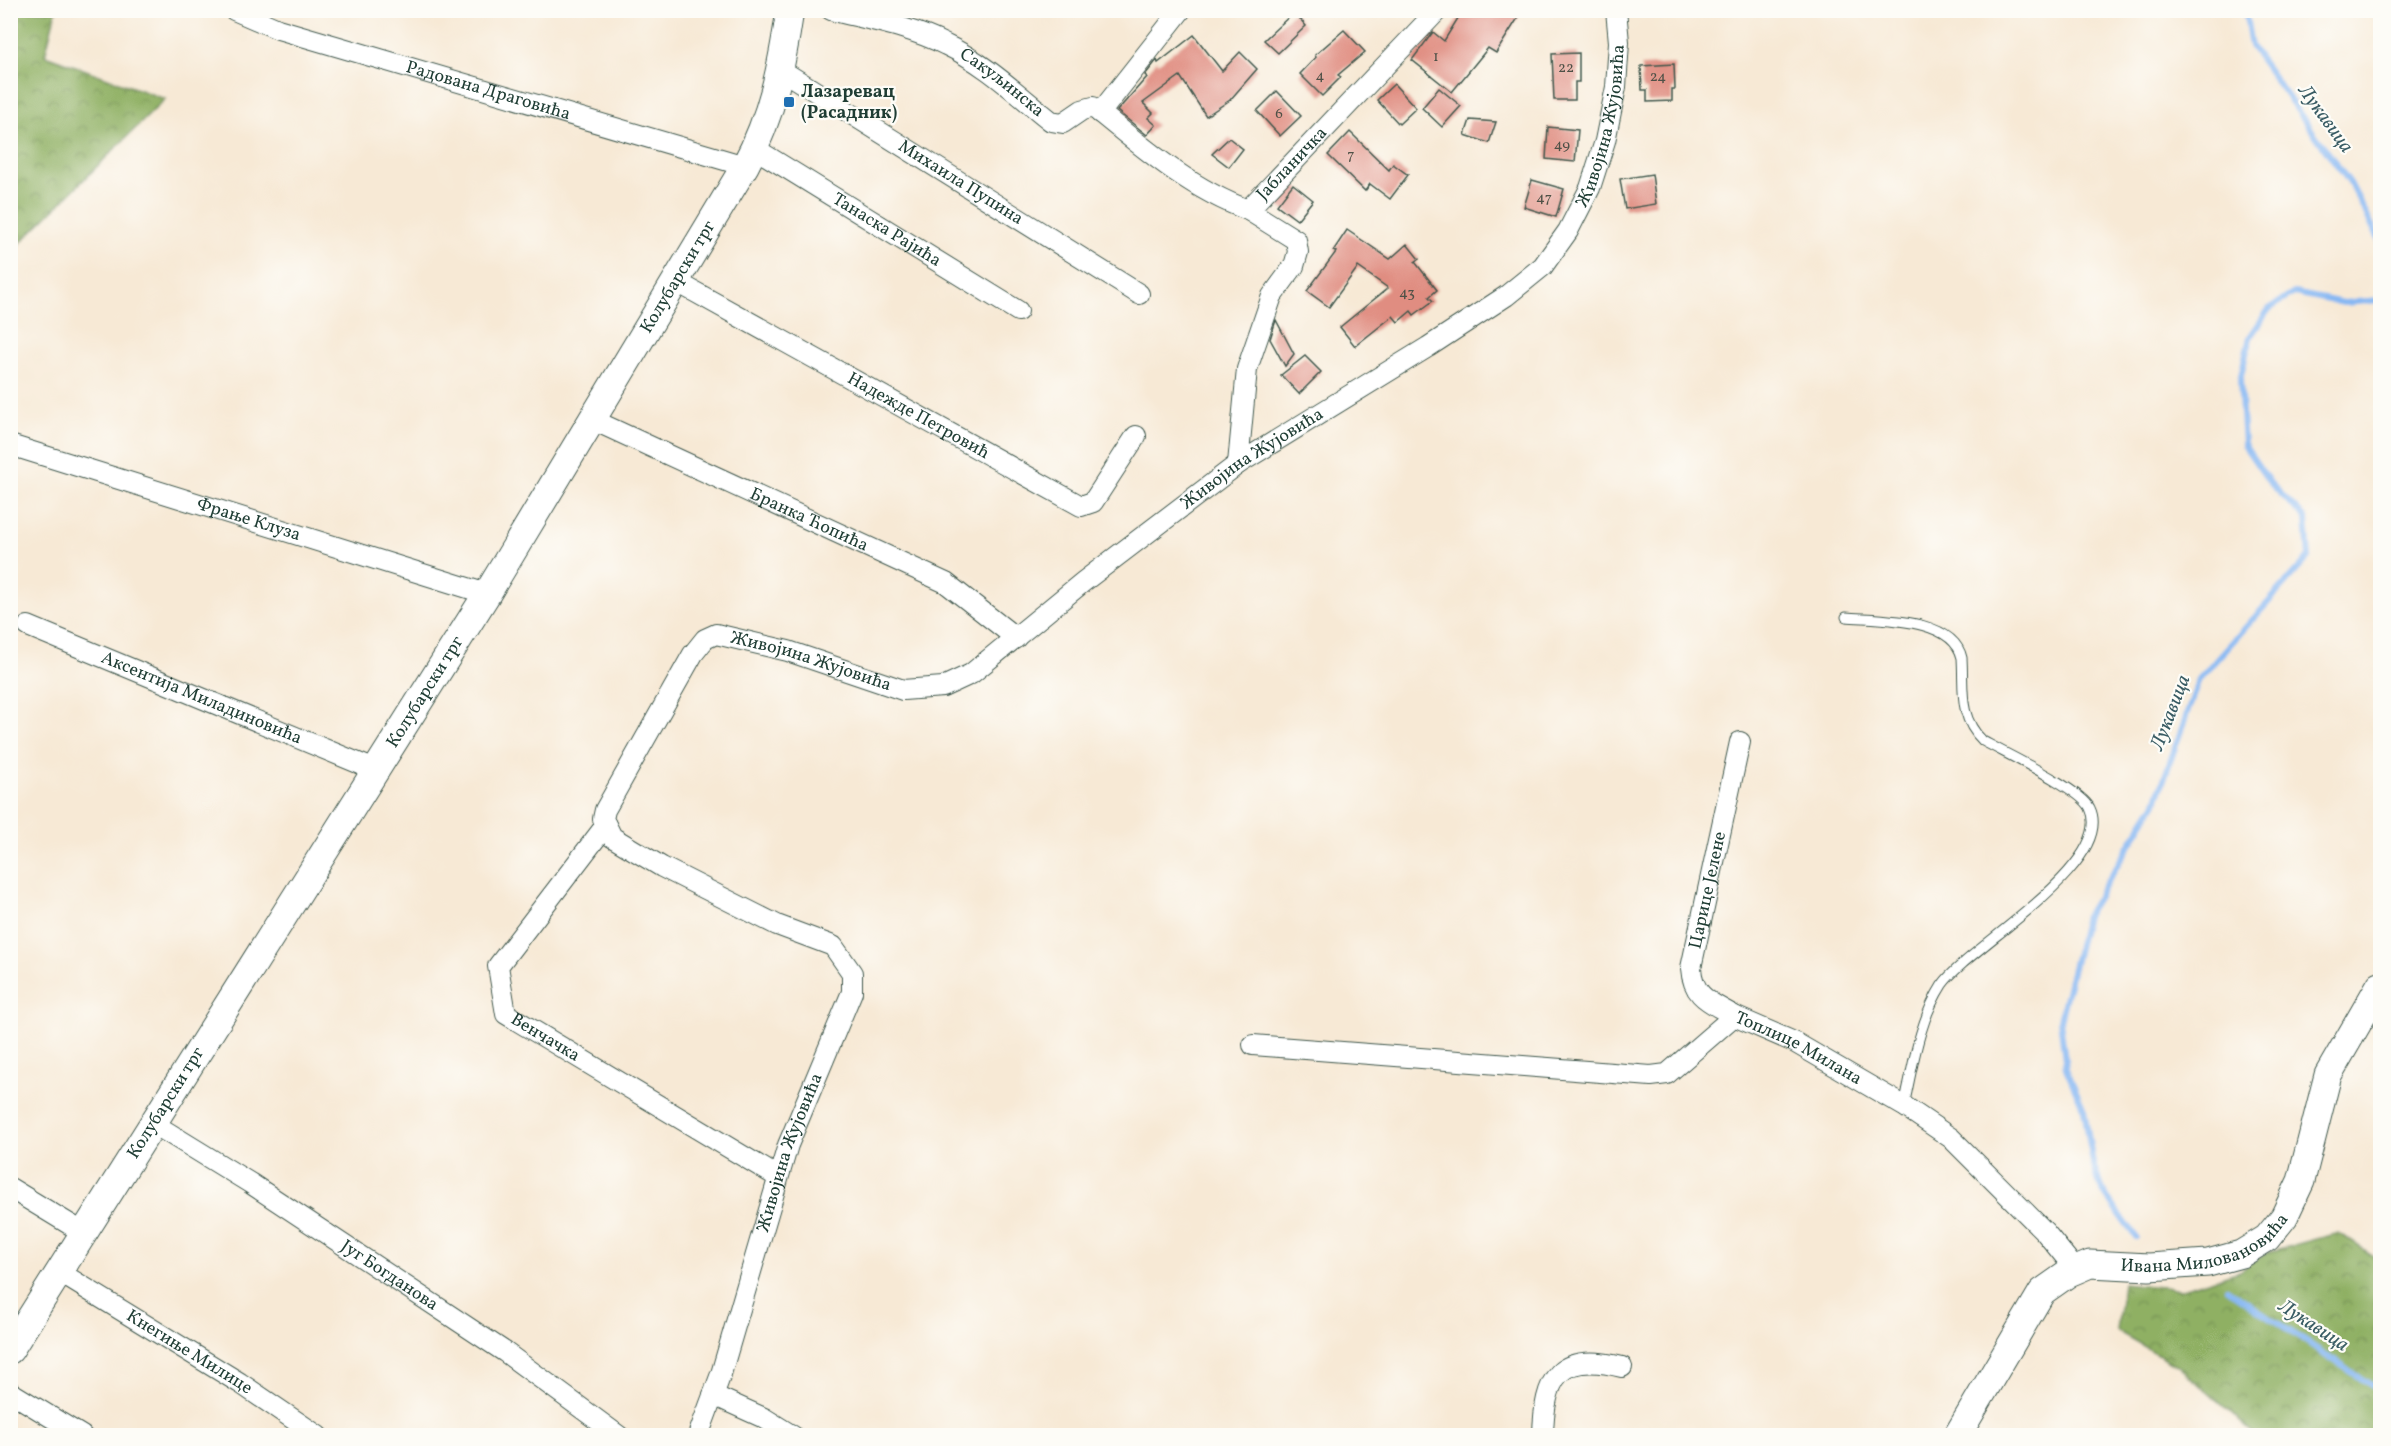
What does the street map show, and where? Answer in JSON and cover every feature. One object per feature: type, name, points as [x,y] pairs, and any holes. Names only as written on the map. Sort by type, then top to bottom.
[{"type":"street","name":"Радована Драговића","points":[[234,10],[278,29],[750,157]]},
{"type":"street","name":"Колубарски трг","points":[[10,1350],[487,594],[677,282],[750,157],[769,115],[781,70],[790,10]]},
{"type":"street","name":"Сакуљинска","points":[[831,10],[913,32],[947,45],[978,64],[1051,121],[1063,123],[1082,110],[1093,107],[1100,112]]},
{"type":"street","points":[[1182,10],[1100,112],[1218,199],[1248,210]]},
{"type":"street","name":"Јабланичка","points":[[1238,464],[1247,369],[1272,296],[1294,266],[1298,252],[1296,240],[1248,210],[1438,10]]},
{"type":"street","name":"Живојина Жујовића","points":[[698,1436],[713,1395],[788,1145],[852,992],[852,973],[833,946],[777,925],[662,867],[612,837],[603,819],[605,810],[693,654],[705,639],[716,634],[788,651],[903,690],[943,687],[971,674],[1083,582],[1238,464],[1437,341],[1506,296],[1543,266],[1568,231],[1590,188],[1605,141],[1616,87],[1619,42],[1617,10]]},
{"type":"street","name":"Михаила Пупина","points":[[781,70],[1139,294]]},
{"type":"street","name":"Танаска Рајића","points":[[750,157],[1018,311]]},
{"type":"street","name":"Надежде Петровић","points":[[677,282],[1081,506],[1093,502],[1136,436]]},
{"type":"street","name":"Бранка Ћопића","points":[[593,420],[946,583],[1016,638]]},
{"type":"street","name":"Фрање Клуза","points":[[10,445],[487,594]]},
{"type":"street","name":"Аксентија Миладиновића","points":[[28,626],[375,770]]},
{"type":"street","name":"Царице Јелене","points":[[1734,1016],[1697,993],[1692,982],[1691,968],[1740,742]]},
{"type":"street","name":"Венчачка","points":[[606,825],[498,966],[506,1014],[778,1177]]},
{"type":"street","name":"Ивана Миловановића","points":[[1957,1436],[2042,1292],[2076,1270],[2090,1264],[2149,1267],[2208,1263],[2241,1254],[2267,1238],[2284,1217],[2301,1181],[2328,1075],[2380,985]]},
{"type":"street","name":"Топлице Милана","points":[[1253,1045],[1651,1076],[1667,1074],[1734,1016],[1794,1042],[1904,1106],[1952,1137],[2045,1233],[2076,1270]]},
{"type":"street","name":"Југ Богданова","points":[[154,1124],[250,1183],[505,1352],[619,1436]]},
{"type":"street","points":[[10,1188],[84,1233]]},
{"type":"street","name":"Кнегиње Милице","points":[[59,1272],[240,1383],[297,1430],[318,1436]]},
{"type":"street","points":[[1543,1436],[1544,1409],[1549,1385],[1564,1367],[1595,1361],[1622,1367]]},
{"type":"street","points":[[10,1392],[82,1436]]},
{"type":"street","points":[[713,1395],[764,1418],[793,1436]]},
{"type":"lane","points":[[1846,616],[1919,624],[1952,639],[1960,650],[1962,658],[1963,708],[1975,734],[1983,741],[2085,799],[2094,819],[2090,840],[2037,904],[1953,972],[1937,994],[1922,1029],[1904,1106]]},
{"type":"green space","points":[[11,10],[56,11],[45,55],[165,99],[11,252]]},
{"type":"green space","points":[[2338,1233],[2380,1260],[2380,1435],[2256,1435],[2177,1365],[2117,1331],[2123,1283],[2182,1289],[2240,1271],[2268,1252]]},
{"type":"building","points":[[1463,10],[1523,10],[1496,53],[1488,48],[1452,92],[1412,60],[1433,32],[1444,41]]},
{"type":"building","points":[[1294,12],[1306,26],[1278,53],[1264,40]]},
{"type":"building","points":[[1344,30],[1365,52],[1338,75],[1341,77],[1322,96],[1300,74],[1316,57],[1315,55]]},
{"type":"building","points":[[1194,35],[1222,71],[1240,52],[1257,69],[1230,100],[1206,116],[1180,76],[1143,103],[1153,113],[1148,118],[1156,125],[1147,135],[1117,111],[1147,77],[1145,75],[1157,60],[1158,63]]},
{"type":"building","points":[[1579,53],[1579,82],[1575,82],[1575,100],[1554,100],[1552,54]]},
{"type":"building","points":[[1674,64],[1675,89],[1672,89],[1672,101],[1647,102],[1647,90],[1642,90],[1641,66]]},
{"type":"building","points":[[1394,84],[1416,108],[1399,124],[1377,100]]},
{"type":"building","points":[[1439,88],[1461,106],[1442,127],[1422,108]]},
{"type":"building","points":[[1277,91],[1301,116],[1280,136],[1257,111]]},
{"type":"building","points":[[1470,120],[1496,122],[1489,143],[1465,135]]},
{"type":"building","points":[[1548,127],[1578,130],[1575,162],[1546,159]]},
{"type":"building","points":[[1350,132],[1389,170],[1393,164],[1408,175],[1390,199],[1370,184],[1365,191],[1328,155]]},
{"type":"building","points":[[1229,138],[1243,149],[1229,167],[1212,154]]},
{"type":"building","points":[[1652,174],[1656,204],[1625,209],[1620,179]]},
{"type":"building","points":[[1532,180],[1564,189],[1556,217],[1524,207]]},
{"type":"building","points":[[1293,184],[1313,200],[1297,220],[1277,205]]},
{"type":"building","points":[[1347,230],[1390,259],[1407,244],[1419,259],[1415,262],[1437,290],[1429,297],[1433,301],[1414,315],[1411,311],[1398,322],[1393,316],[1355,346],[1340,327],[1388,288],[1358,267],[1329,307],[1307,291],[1336,252],[1333,251]]},
{"type":"building","points":[[1276,320],[1294,354],[1285,366],[1270,339]]},
{"type":"building","points":[[1305,356],[1321,372],[1299,394],[1281,375]]},
{"type":"waterway","name":"Лукавица","points":[[2245,10],[2251,46],[2350,183],[2380,241],[2380,248]]},
{"type":"waterway","name":"Лукавица","points":[[2136,1237],[2102,1190],[2093,1164],[2084,1110],[2066,1068],[2060,1020],[2086,916],[2156,802],[2199,679],[2309,557],[2306,519],[2270,483],[2244,445],[2240,380],[2250,337],[2269,309],[2294,293],[2344,303],[2380,300]]},
{"type":"waterway","name":"Лукавица","points":[[2227,1289],[2380,1391]]},
{"type":"place","name":"Лазаревац (Расадник)","points":[[789,102]]}]
